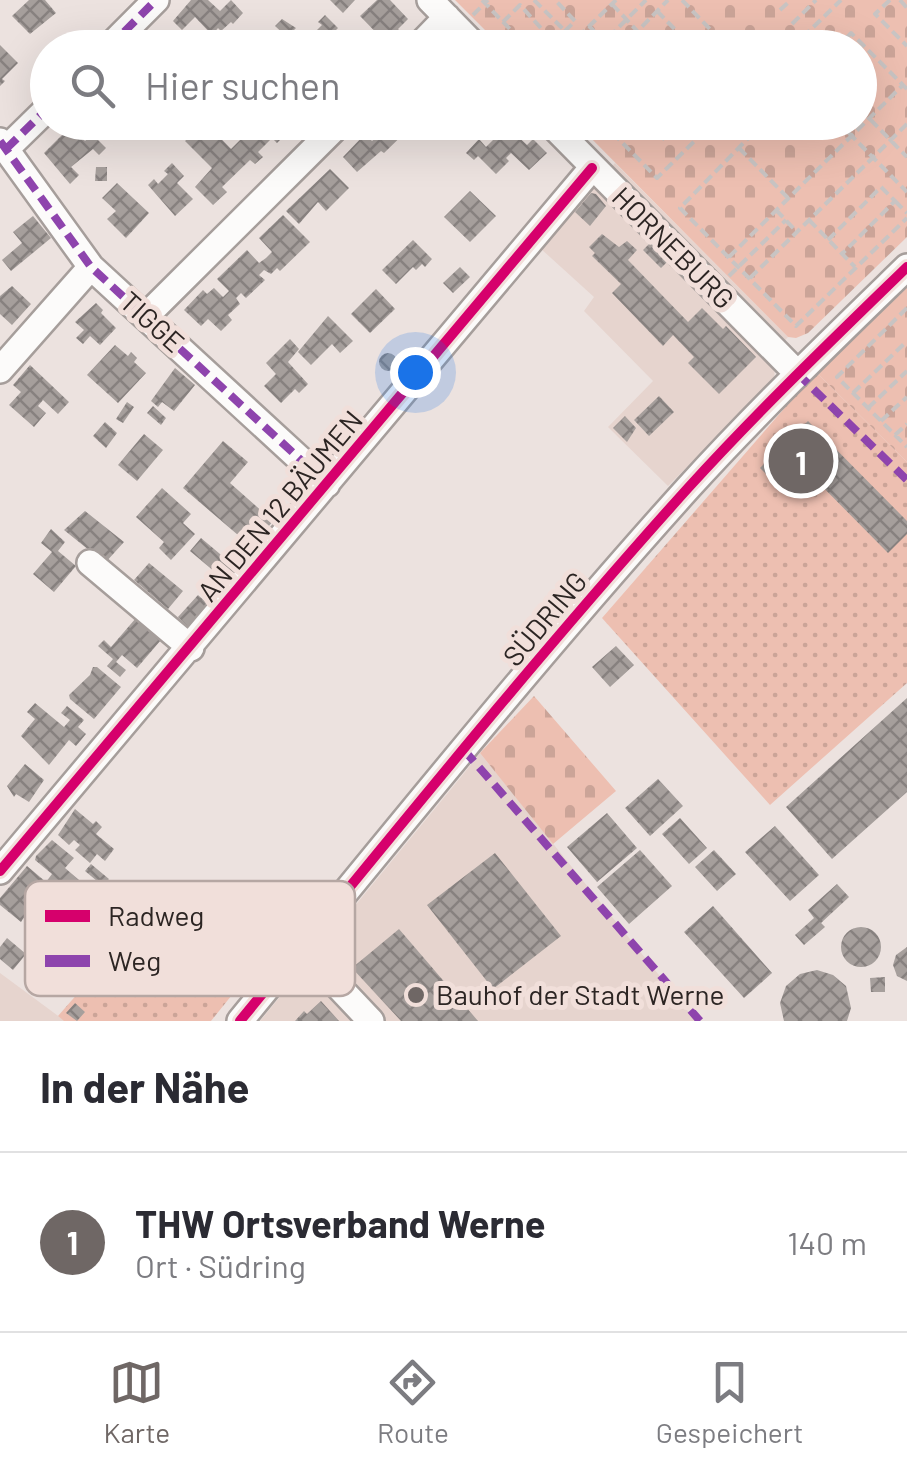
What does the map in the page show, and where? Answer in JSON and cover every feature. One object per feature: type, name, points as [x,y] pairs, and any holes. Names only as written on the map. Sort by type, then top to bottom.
[{"type":"street","points":[[126,30],[156,0]]},
{"type":"street","points":[[439,9],[459,30]]},
{"type":"street","points":[[3,145],[30,123]]},
{"type":"street","points":[[146,316],[323,140]]},
{"type":"street","name":"HORNEBURG","points":[[566,140],[797,373]]},
{"type":"street","name":"TIGGE","points":[[3,145],[92,268],[327,484]]},
{"type":"street","name":"AN DEN 12 BÄUMEN","points":[[0,872],[592,168]]},
{"type":"street","name":"SÜDRING","points":[[355,883],[690,486],[797,373],[907,267]]},
{"type":"street","points":[[0,370],[92,268]]},
{"type":"street","points":[[90,563],[191,648]]},
{"type":"street","name":"SÜDRING","points":[[240,1021],[261,996]]},
{"type":"street","points":[[347,996],[370,1021]]},
{"type":"path","points":[[482,0],[511,30]]},
{"type":"path","points":[[524,9],[534,0],[564,30]]},
{"type":"path","points":[[555,0],[576,21],[566,30]]},
{"type":"path","points":[[616,30],[646,0]]},
{"type":"path","points":[[658,0],[663,6]]},
{"type":"path","points":[[638,30],[668,0]]},
{"type":"path","points":[[682,0],[711,30]]},
{"type":"path","points":[[780,10],[791,0]]},
{"type":"path","points":[[792,24],[816,0]]},
{"type":"path","points":[[810,30],[840,0]]},
{"type":"path","points":[[890,0],[875,14],[907,46]]},
{"type":"path","points":[[900,0],[907,8]]},
{"type":"path","points":[[585,30],[614,2],[636,30]]},
{"type":"path","points":[[503,22],[520,5],[543,30]]},
{"type":"path","points":[[657,11],[675,30]]},
{"type":"path","points":[[589,26],[593,30]]},
{"type":"path","points":[[877,58],[905,87],[877,110]]},
{"type":"path","points":[[750,278],[907,124]]},
{"type":"path","points":[[877,127],[907,157]]},
{"type":"path","points":[[620,140],[657,178],[696,140]]},
{"type":"path","points":[[747,140],[680,208],[796,326],[907,215],[881,187],[828,240]]},
{"type":"path","points":[[728,256],[847,140]]},
{"type":"path","points":[[855,140],[907,192]]},
{"type":"path","points":[[740,148],[788,198]]},
{"type":"path","points":[[842,254],[895,201]]},
{"type":"path","points":[[776,210],[797,232]]},
{"type":"path","points":[[715,290],[786,220]]},
{"type":"path","points":[[809,220],[856,268]]},
{"type":"path","points":[[906,312],[837,377],[907,447]]},
{"type":"path","points":[[854,393],[907,341]]},
{"type":"path","points":[[868,408],[907,371]]},
{"type":"path","points":[[882,422],[907,398]]},
{"type":"path","points":[[896,435],[907,424]]},
{"type":"shaded area","points":[[615,163],[788,337],[769,357],[775,367],[774,380],[668,486],[608,427],[653,381],[584,311],[594,297],[540,248]]},
{"type":"shaded area","points":[[480,753],[696,1021],[260,1021],[281,996],[355,996],[355,906]]},
{"type":"shaded area","points":[[0,973],[25,991],[25,996],[31,996],[65,1021],[0,1021]]},
{"type":"green space","points":[[455,0],[907,0],[907,237],[808,333],[788,337],[593,140],[877,140],[877,30],[485,30]]},
{"type":"green space","points":[[907,286],[907,462],[816,372]]},
{"type":"green space","points":[[816,372],[907,462],[907,683],[770,805],[602,618]]},
{"type":"green space","points":[[534,696],[616,791],[553,844],[480,753]]},
{"type":"green space","points":[[76,996],[231,996],[211,1021],[64,1021],[58,1016]]},
{"type":"building","points":[[29,0],[45,0],[56,13],[30,30],[30,34],[12,16]]},
{"type":"building","points":[[191,0],[208,0],[220,11],[231,0],[243,13],[222,30],[207,30],[195,17],[182,30],[173,21]]},
{"type":"building","points":[[330,0],[355,0],[343,13]]},
{"type":"building","points":[[377,0],[390,0],[408,19],[399,30],[374,30],[360,16]]},
{"type":"building","points":[[325,15],[338,28],[317,30],[322,25],[318,22]]},
{"type":"building","points":[[282,19],[296,28],[279,30],[275,26]]},
{"type":"building","points":[[0,45],[18,63],[0,86]]},
{"type":"building","points":[[57,140],[98,140],[106,148],[99,155],[93,149],[71,167],[79,175],[70,184],[44,153]]},
{"type":"building","points":[[222,140],[231,149],[240,140],[270,140],[258,152],[263,157],[255,164],[250,160],[222,187],[227,192],[213,205],[195,187],[212,168],[185,141]]},
{"type":"building","points":[[359,140],[397,140],[357,172],[343,157]]},
{"type":"building","points":[[478,140],[486,147],[493,140],[522,140],[527,145],[534,140],[547,153],[529,170],[511,153],[506,158],[509,161],[496,174],[478,156],[474,160],[466,153]]},
{"type":"building","points":[[172,163],[184,176],[177,183],[193,199],[175,216],[148,185],[154,179],[158,184]]},
{"type":"building","points":[[96,167],[107,167],[107,181],[95,181]]},
{"type":"building","points":[[330,169],[349,188],[326,211],[318,202],[299,224],[286,211]]},
{"type":"building","points":[[117,183],[149,213],[126,238],[107,219],[116,211],[102,198]]},
{"type":"building","points":[[470,191],[496,216],[470,242],[444,217]]},
{"type":"building","points":[[591,193],[606,206],[590,226],[575,212]]},
{"type":"building","points":[[283,215],[310,242],[280,271],[277,268],[271,274],[264,270],[259,275],[265,280],[246,298],[241,293],[236,298],[240,304],[228,315],[232,320],[221,331],[208,319],[201,326],[184,310],[203,290],[207,294],[214,288],[223,297],[229,291],[217,279],[247,250],[259,263],[266,258],[272,252],[259,238]]},
{"type":"building","points":[[33,216],[51,238],[11,271],[2,260],[22,243],[13,232]]},
{"type":"building","points":[[602,234],[619,247],[627,241],[637,250],[628,260],[688,322],[702,308],[756,357],[719,394],[688,363],[694,357],[673,335],[663,346],[612,293],[621,284],[592,256],[595,253],[589,247]]},
{"type":"building","points":[[413,240],[432,259],[425,267],[413,267],[396,284],[382,270]]},
{"type":"building","points":[[649,244],[667,262],[661,268],[643,250]]},
{"type":"building","points":[[460,267],[470,277],[453,293],[443,283]]},
{"type":"building","points":[[12,286],[31,304],[12,325],[0,314],[0,296]]},
{"type":"building","points":[[376,289],[395,309],[370,333],[351,314]]},
{"type":"building","points":[[96,303],[116,328],[100,345],[90,336],[83,344],[76,338],[84,330],[75,322]]},
{"type":"building","points":[[328,316],[353,341],[340,353],[332,344],[311,365],[298,352]]},
{"type":"building","points":[[290,339],[299,349],[288,362],[308,384],[299,393],[295,389],[281,403],[264,386],[276,374],[266,363]]},
{"type":"building","points":[[115,345],[128,356],[131,352],[137,358],[134,362],[146,373],[118,403],[87,375]]},
{"type":"building","points":[[388,353],[397,362],[388,371],[379,362]]},
{"type":"building","points":[[30,365],[69,402],[58,414],[43,400],[38,406],[46,413],[34,427],[9,405],[21,392],[13,385]]},
{"type":"building","points":[[175,368],[195,385],[174,411],[162,402],[158,407],[151,401]]},
{"type":"building","points":[[659,396],[674,412],[649,436],[634,420]]},
{"type":"building","points":[[127,402],[134,407],[123,423],[116,419]]},
{"type":"building","points":[[153,406],[166,418],[161,425],[147,413]]},
{"type":"building","points":[[625,416],[636,428],[627,442],[613,428]]},
{"type":"building","points":[[808,421],[907,521],[907,534],[888,553],[806,470],[784,492],[760,468]]},
{"type":"building","points":[[105,422],[117,433],[106,448],[93,436]]},
{"type":"building","points":[[144,434],[163,450],[137,481],[118,465]]},
{"type":"building","points":[[223,441],[248,462],[230,483],[273,521],[252,547],[183,488]]},
{"type":"building","points":[[162,488],[191,514],[183,523],[195,534],[171,560],[159,548],[164,542],[136,517]]},
{"type":"building","points":[[85,511],[124,542],[105,563],[64,530]]},
{"type":"building","points":[[51,529],[65,542],[58,551],[76,566],[54,592],[33,574],[52,552],[41,543]]},
{"type":"building","points":[[201,538],[239,570],[228,583],[190,551]]},
{"type":"building","points":[[149,563],[183,591],[168,609],[134,580]]},
{"type":"building","points":[[198,595],[209,605],[189,628],[178,617]]},
{"type":"building","points":[[132,602],[151,618],[144,625],[161,640],[137,668],[122,655],[116,662],[126,670],[120,677],[107,666],[113,659],[98,646],[104,640],[111,647],[136,618],[125,609]]},
{"type":"building","points":[[616,646],[634,665],[610,687],[592,667]]},
{"type":"building","points":[[93,667],[121,687],[94,719],[69,695]]},
{"type":"building","points":[[907,698],[907,792],[832,859],[786,807]]},
{"type":"building","points":[[35,703],[64,727],[70,720],[61,713],[67,706],[84,720],[78,727],[86,734],[76,746],[69,740],[49,765],[21,736],[35,719],[27,712]]},
{"type":"building","points":[[25,764],[44,780],[29,802],[16,794],[14,797],[7,786]]},
{"type":"building","points":[[658,779],[683,806],[650,836],[625,808]]},
{"type":"building","points":[[75,809],[102,827],[96,834],[114,849],[105,861],[97,854],[90,863],[75,850],[80,845],[74,840],[69,845],[58,835]]},
{"type":"building","points":[[607,813],[637,848],[597,882],[567,847]]},
{"type":"building","points":[[680,818],[707,848],[689,864],[662,834]]},
{"type":"building","points":[[775,826],[819,875],[790,901],[745,852]]},
{"type":"building","points":[[52,840],[74,858],[65,868],[79,880],[47,881],[52,874],[35,860]]},
{"type":"building","points":[[640,850],[672,886],[629,924],[597,887]]},
{"type":"building","points":[[714,850],[736,874],[717,891],[695,867]]},
{"type":"building","points":[[495,853],[561,936],[493,989],[427,905]]},
{"type":"building","points":[[91,864],[109,879],[97,881],[85,871]]},
{"type":"building","points":[[27,866],[45,881],[25,881],[25,916],[21,922],[0,905],[0,898]]},
{"type":"building","points":[[837,884],[849,897],[821,923],[825,927],[804,945],[795,935],[814,918],[808,910]]},
{"type":"building","points":[[713,906],[772,973],[744,998],[684,932]]},
{"type":"building","points":[[861,927],[875,933],[881,947],[875,961],[861,967],[847,961],[841,947],[847,933]]},
{"type":"building","name":"Bauhof der Stadt Werne","points":[[399,929],[478,1021],[401,1021],[355,971],[355,966]]},
{"type":"building","points":[[7,938],[25,953],[13,970],[0,959],[0,947]]},
{"type":"building","points":[[907,947],[907,981],[897,976],[893,965],[896,955]]},
{"type":"building","points":[[817,970],[833,975],[846,986],[851,1008],[847,1021],[784,1021],[780,1003],[786,986],[800,974]]},
{"type":"building","points":[[885,977],[885,992],[871,992],[870,978]]},
{"type":"building","points":[[321,1001],[339,1021],[295,1021],[304,1011],[307,1014]]},
{"type":"building","points":[[75,1003],[85,1012],[77,1021],[66,1013]]},
{"type":"marked path","points":[[126,30],[156,0]]},
{"type":"marked path","points":[[6,149],[30,126]]},
{"type":"marked path","points":[[0,141],[91,267],[327,484]]},
{"type":"marked path","points":[[797,373],[907,480]]},
{"type":"marked path","points":[[464,750],[700,1021]]},
{"type":"cycle path","points":[[0,871],[592,168]]},
{"type":"cycle path","points":[[355,881],[573,619],[688,488],[907,267]]},
{"type":"cycle path","points":[[240,1021],[261,996]]},
{"type":"place","name":"THW Ortsverband Werne","points":[[801,461]]},
{"type":"place","name":"Bauhof der Stadt Werne","points":[[416,995]]}]
